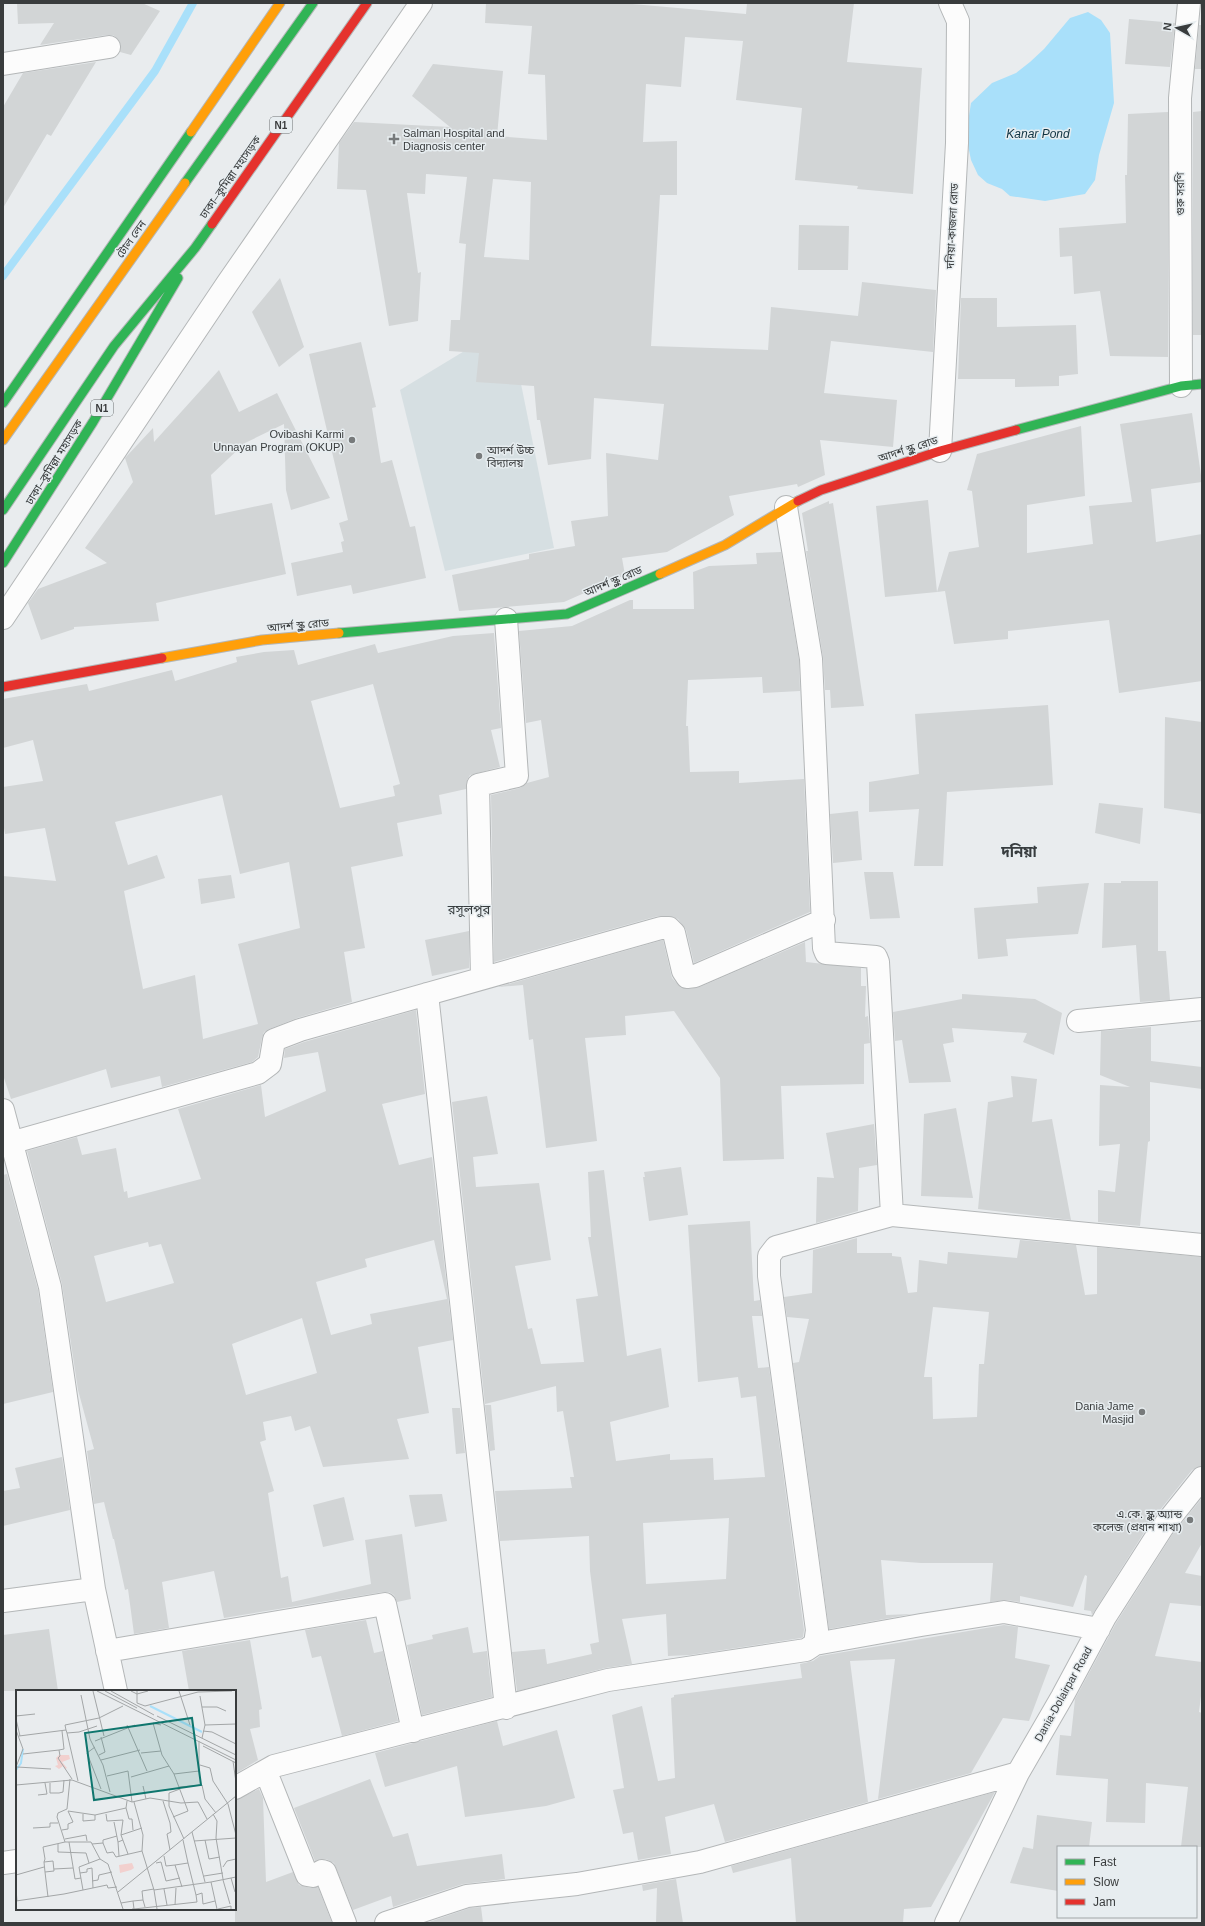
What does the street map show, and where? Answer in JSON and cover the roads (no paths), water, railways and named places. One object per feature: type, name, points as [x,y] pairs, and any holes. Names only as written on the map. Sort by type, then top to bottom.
[{"type":"main road","points":[[3,402],[280,3]]},
{"type":"main road","name":"টোল লেন","points":[[3,440],[313,3]]},
{"type":"main road","name":"ঢাকা–কুমিল্লা মহাসড়ক","points":[[3,510],[114,346],[195,248],[367,3]]},
{"type":"main road","name":"ঢাকা–কুমিল্লা মহাসড়ক","points":[[3,563],[50,493],[128,366],[195,248]]},
{"type":"main road","name":"আদর্শ স্কুল রোড","points":[[3,687],[262,640],[567,614],[725,545],[786,507],[821,490],[940,450],[1181,386],[1202,384]]},
{"type":"street","points":[[3,618],[228,284],[421,3]]},
{"type":"street","name":"দনিয়া-কাজলা রোড","points":[[940,450],[957,143],[958,21],[950,3]]},
{"type":"street","name":"গুরু সরণি","points":[[1181,386],[1180,98],[1189,3]]},
{"type":"street","points":[[3,64],[108,47]]},
{"type":"street","points":[[786,507],[811,659],[826,954],[876,957],[878,962],[892,1215]]},
{"type":"street","points":[[482,978],[478,785],[517,776],[506,619]]},
{"type":"street","points":[[7,1144],[258,1073],[270,1064],[274,1040],[300,1030],[661,928],[669,928],[674,932],[683,971],[687,977],[695,976],[824,920]]},
{"type":"street","points":[[427,994],[506,1708]]},
{"type":"street","points":[[1078,1020],[1202,1009]]},
{"type":"street","points":[[3,1110],[7,1144],[50,1287],[94,1589],[116,1690]]},
{"type":"street","points":[[815,1644],[817,1630],[769,1276],[769,1256],[776,1247],[892,1215],[1202,1245]]},
{"type":"street","name":"Dania-Dolairpar Road","points":[[946,1923],[1018,1773],[1099,1629],[1162,1528],[1202,1478]]},
{"type":"street","points":[[3,1601],[94,1589]]},
{"type":"street","points":[[107,1651],[384,1604],[413,1731]]},
{"type":"street","points":[[236,1787],[266,1772],[274,1766],[506,1708],[608,1680],[806,1650],[815,1644],[1004,1612],[1099,1629]]},
{"type":"street","points":[[266,1772],[307,1875],[313,1876],[322,1871],[325,1872],[345,1923]]},
{"type":"street","points":[[386,1923],[467,1896],[577,1884],[700,1862],[1018,1773]]},
{"type":"street","points":[[3,1863],[16,1861]]},
{"type":"water","name":"Kanar Pond","points":[[1088,12],[1101,20],[1110,33],[1114,103],[1099,155],[1095,180],[1085,194],[1045,201],[1010,196],[1002,189],[987,183],[978,175],[971,160],[966,135],[971,103],[992,83],[1016,73],[1030,62],[1044,49],[1070,18]]},
{"type":"waterway","points":[[3,276],[155,71],[193,3]]},
{"type":"place","name":"Salman Hospital and Diagnosis center","points":[[394,139]]},
{"type":"place","name":"Ovibashi Karmi Unnayan Program (OKUP)","points":[[352,440]]},
{"type":"place","name":"আদর্শ উচ্চ বিদ্যালয়","points":[[479,456]]},
{"type":"place","name":"Dania Jame Masjid","points":[[1142,1412]]},
{"type":"place","name":"এ.কে. স্কুল অ্যান্ড কলেজ (প্রধান শাখা)","points":[[1190,1520]]},
{"type":"district","name":"দনিয়া","points":[[1019,852]]},
{"type":"district","name":"রসুলপুর","points":[[469,909]]}]
